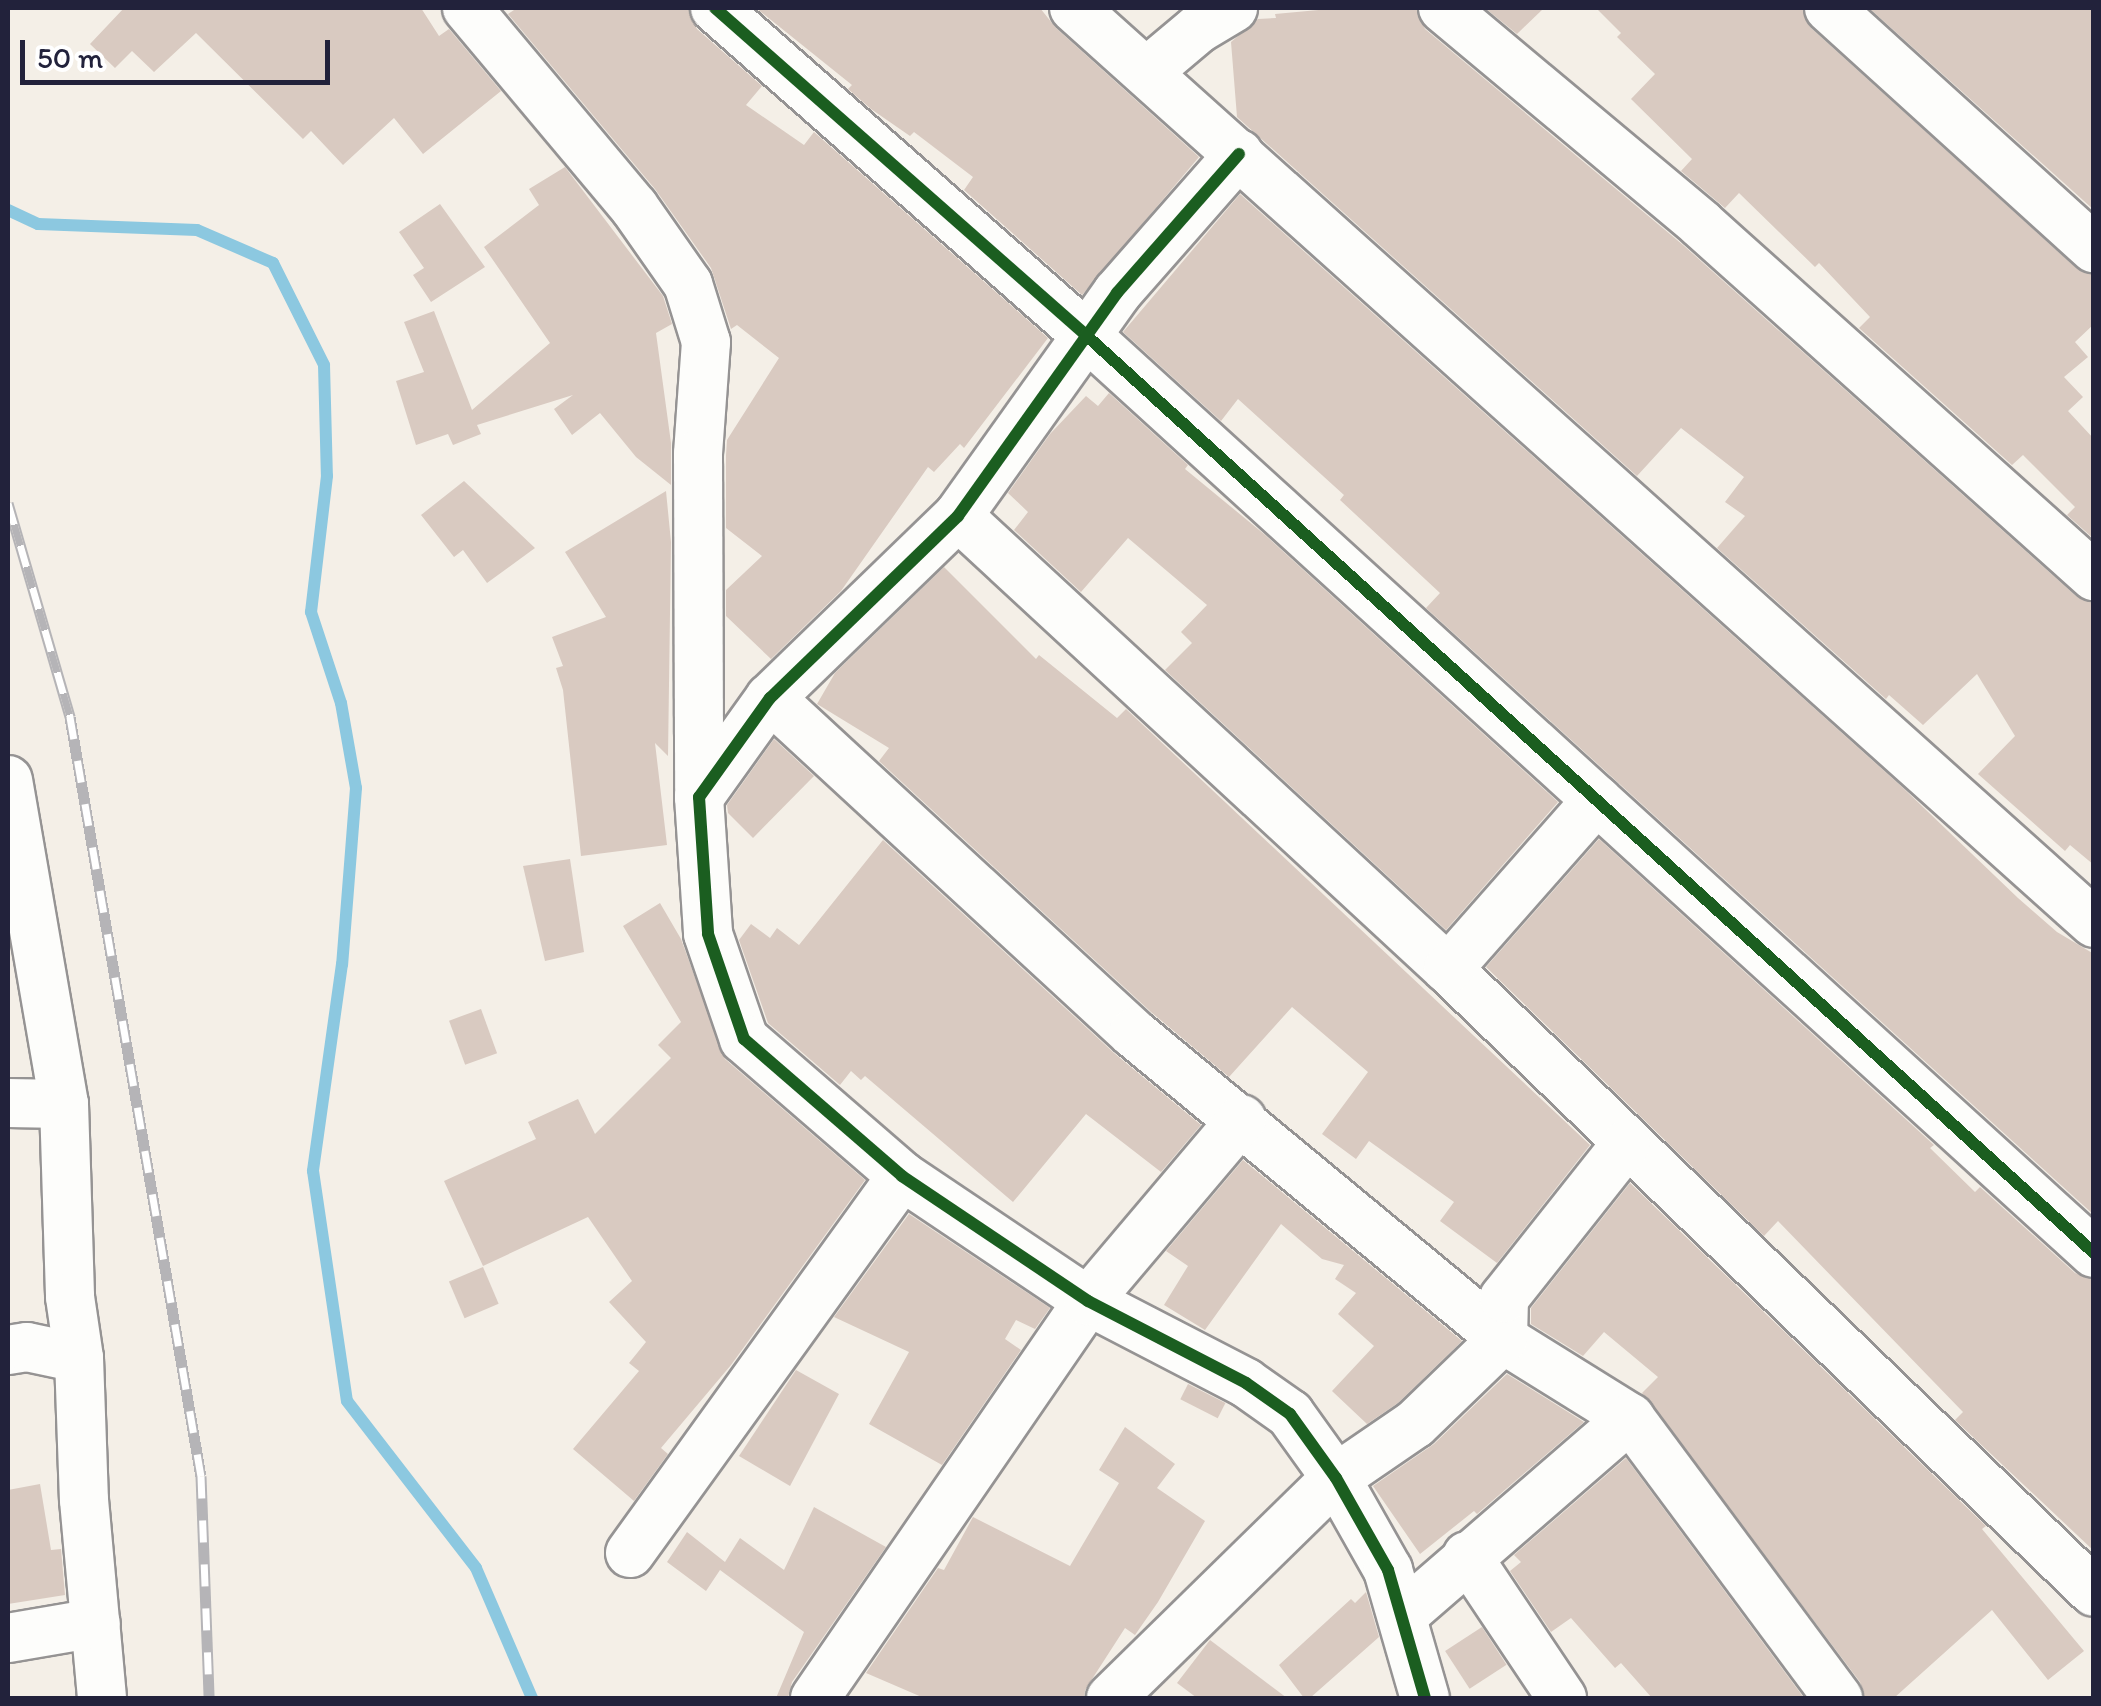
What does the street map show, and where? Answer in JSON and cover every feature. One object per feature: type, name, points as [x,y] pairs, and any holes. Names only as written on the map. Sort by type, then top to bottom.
[{"type":"street","points":[[467,8],[634,207],[688,284],[706,342],[698,454],[699,798],[708,934],[744,1039],[902,1176],[1088,1301],[1246,1382],[1290,1414],[1336,1478],[1388,1570],[1404,1614],[1425,1698]]},
{"type":"street","points":[[715,8],[1087,336],[2094,1253]]},
{"type":"street","points":[[1074,8],[1148,70],[2094,923]]},
{"type":"street","points":[[1148,70],[1198,28],[1233,8]]},
{"type":"street","points":[[1443,8],[1701,224],[2094,576]]},
{"type":"street","points":[[1829,8],[2094,248]]},
{"type":"street","points":[[699,798],[770,698],[958,516],[1117,293],[1240,154]]},
{"type":"street","points":[[958,516],[1448,969],[2094,1592]]},
{"type":"street","points":[[770,698],[1134,1034],[1242,1119],[1503,1340],[1630,1418],[1838,1698]]},
{"type":"street","points":[[1448,969],[1597,800]]},
{"type":"street","points":[[9,802],[64,1104],[70,1297],[79,1358],[84,1500],[102,1698]]},
{"type":"street","points":[[8,1103],[64,1104]]},
{"type":"street","points":[[816,1698],[1088,1301],[1242,1119]]},
{"type":"street","points":[[1111,1698],[1336,1478],[1415,1424],[1503,1340],[1504,1298],[1626,1144]]},
{"type":"street","points":[[630,1553],[902,1176]]},
{"type":"street","points":[[8,1350],[27,1347],[79,1358]]},
{"type":"street","points":[[1404,1614],[1630,1418]]},
{"type":"street","points":[[1467,1556],[1562,1698]]},
{"type":"street","points":[[8,1638],[96,1622]]},
{"type":"building","points":[[124,8],[421,8],[439,36],[449,29],[501,91],[423,154],[394,118],[343,165],[311,131],[303,139],[196,33],[154,72],[132,51],[115,68],[90,44]]},
{"type":"building","points":[[517,8],[688,8],[697,29],[762,86],[746,105],[804,145],[814,132],[1048,338],[964,448],[960,444],[934,472],[928,467],[841,591],[771,659],[726,616],[726,590],[762,556],[726,528],[726,455],[727,440],[779,358],[737,325],[731,329],[711,268],[655,189],[508,14]]},
{"type":"building","points":[[756,8],[1040,8],[1056,28],[1199,157],[1082,295],[964,190],[973,177],[914,132],[910,136],[871,109],[848,89],[852,85]]},
{"type":"building","points":[[1340,8],[1416,8],[1425,29],[1683,245],[2076,596],[2094,603],[2094,865],[2070,845],[2065,851],[1978,774],[2015,736],[1977,674],[1923,725],[1889,695],[1886,699],[1717,548],[1745,516],[1725,502],[1744,477],[1681,428],[1637,476],[1237,117],[1231,42],[1258,19]]},
{"type":"building","points":[[1485,8],[1544,8],[1517,34]]},
{"type":"building","points":[[1596,8],[1802,8],[1811,28],[2076,268],[2094,275],[2094,324],[2075,342],[2088,357],[2064,377],[2083,397],[2068,411],[2094,439],[2094,539],[2067,515],[2075,507],[2023,455],[2012,465],[1859,328],[1870,317],[1819,263],[1815,267],[1739,193],[1725,208],[1681,171],[1692,159],[1631,99],[1655,74],[1617,37],[1621,33]]},
{"type":"building","points":[[1869,8],[2094,8],[2094,210]]},
{"type":"building","points":[[565,167],[663,296],[672,324],[656,333],[671,443],[671,485],[636,457],[600,413],[572,435],[554,409],[573,395],[477,425],[481,434],[453,445],[448,434],[416,445],[396,381],[424,372],[404,322],[434,311],[472,410],[550,343],[484,247],[539,205],[529,189]]},
{"type":"building","points":[[1240,194],[1901,786],[2018,898],[2057,932],[2094,954],[2094,1215],[1426,608],[1440,593],[1340,500],[1344,495],[1238,399],[1221,421],[1123,332]]},
{"type":"building","points":[[440,204],[485,267],[431,302],[413,275],[424,268],[399,232]]},
{"type":"building","points":[[1109,393],[1188,465],[1185,469],[1264,534],[1558,802],[1446,930],[1165,670],[1192,643],[1181,632],[1207,605],[1128,538],[1081,592],[1014,530],[1028,512],[1008,493],[1050,434],[1086,396],[1098,406]]},
{"type":"building","points":[[464,481],[535,548],[487,583],[463,550],[454,557],[421,515]]},
{"type":"building","points":[[666,491],[671,542],[668,756],[655,743],[667,845],[581,856],[563,690],[556,668],[563,666],[552,637],[606,617],[565,552]]},
{"type":"building","points":[[944,567],[1036,659],[1039,655],[1117,718],[1126,709],[1590,1145],[1497,1263],[1440,1221],[1454,1202],[1369,1141],[1356,1159],[1322,1134],[1368,1072],[1292,1007],[1229,1077],[1151,1012],[879,761],[889,748],[817,704],[835,673]]},
{"type":"building","points":[[774,739],[814,776],[753,838],[728,813],[727,805]]},
{"type":"building","points":[[1599,839],[1934,1145],[1930,1148],[1975,1192],[1980,1187],[2075,1273],[2094,1280],[2094,1551],[1955,1420],[1963,1412],[1778,1221],[1764,1236],[1486,967]]},
{"type":"building","points":[[883,840],[1114,1053],[1201,1125],[1161,1172],[1086,1114],[1013,1202],[865,1076],[861,1080],[851,1071],[840,1085],[768,1023],[739,940],[751,924],[770,938],[777,928],[799,945]]},
{"type":"building","points":[[570,859],[584,952],[545,961],[523,866]]},
{"type":"building","points":[[660,903],[681,939],[725,1059],[865,1180],[731,1365],[661,1448],[668,1454],[634,1501],[573,1449],[639,1371],[629,1363],[646,1342],[609,1302],[632,1281],[588,1217],[483,1266],[444,1181],[536,1139],[528,1122],[578,1099],[595,1134],[671,1058],[658,1045],[681,1022],[623,926]]},
{"type":"building","points":[[481,1009],[497,1053],[465,1065],[449,1021]]},
{"type":"building","points":[[1243,1160],[1462,1341],[1398,1403],[1367,1424],[1332,1391],[1374,1346],[1338,1314],[1356,1293],[1335,1279],[1344,1265],[1322,1259],[1281,1224],[1205,1330],[1164,1305],[1188,1266],[1166,1251]]},
{"type":"building","points":[[1630,1183],[1986,1526],[1982,1529],[2084,1651],[2048,1680],[1992,1610],[1894,1698],[1865,1698],[1860,1682],[1642,1393],[1658,1377],[1604,1332],[1583,1356],[1531,1324],[1531,1308]]},
{"type":"building","points":[[909,1214],[1050,1308],[1035,1329],[1016,1320],[1005,1339],[1021,1350],[942,1465],[869,1424],[909,1352],[834,1317]]},
{"type":"building","points":[[483,1267],[499,1304],[465,1318],[449,1281]]},
{"type":"building","points":[[796,1370],[839,1394],[790,1486],[739,1456]]},
{"type":"building","points":[[1507,1374],[1584,1422],[1477,1514],[1474,1511],[1420,1554],[1373,1486],[1434,1444]]},
{"type":"building","points":[[1188,1384],[1225,1403],[1218,1418],[1180,1399]]},
{"type":"building","points":[[1125,1427],[1175,1464],[1157,1488],[1205,1521],[1158,1602],[1135,1635],[1125,1628],[1085,1690],[1084,1698],[924,1698],[866,1673],[938,1568],[944,1570],[973,1517],[1070,1566],[1119,1483],[1099,1470]]},
{"type":"building","points":[[1626,1458],[1804,1698],[1652,1698],[1621,1663],[1615,1668],[1571,1618],[1551,1632],[1510,1571],[1521,1562],[1514,1555]]},
{"type":"building","points":[[40,1484],[51,1550],[61,1549],[65,1595],[8,1604],[8,1490]]},
{"type":"building","points":[[814,1507],[886,1547],[792,1682],[788,1698],[776,1698],[804,1632],[720,1570],[706,1591],[667,1562],[687,1532],[725,1562],[740,1538],[784,1570]]},
{"type":"building","points":[[1366,1592],[1379,1637],[1310,1698],[1304,1698],[1279,1665],[1351,1599],[1355,1603]]},
{"type":"building","points":[[1482,1627],[1507,1665],[1470,1689],[1445,1651]]},
{"type":"building","points":[[1210,1640],[1287,1698],[1197,1698],[1177,1683]]},
{"type":"waterway","points":[[8,210],[38,224],[197,230],[273,263],[324,365],[327,476],[311,612],[341,703],[356,788],[342,964],[313,1171],[347,1401],[476,1568],[532,1698]]},
{"type":"railway","points":[[8,503],[70,717],[201,1476],[209,1698]]},
{"type":"cycle path","points":[[715,8],[1087,336],[2094,1253]]},
{"type":"cycle path","points":[[1239,154],[1117,293],[958,516],[770,698],[699,797],[708,934],[744,1039],[902,1176],[1088,1301],[1246,1383],[1290,1414],[1336,1478],[1388,1570],[1425,1698]]}]
